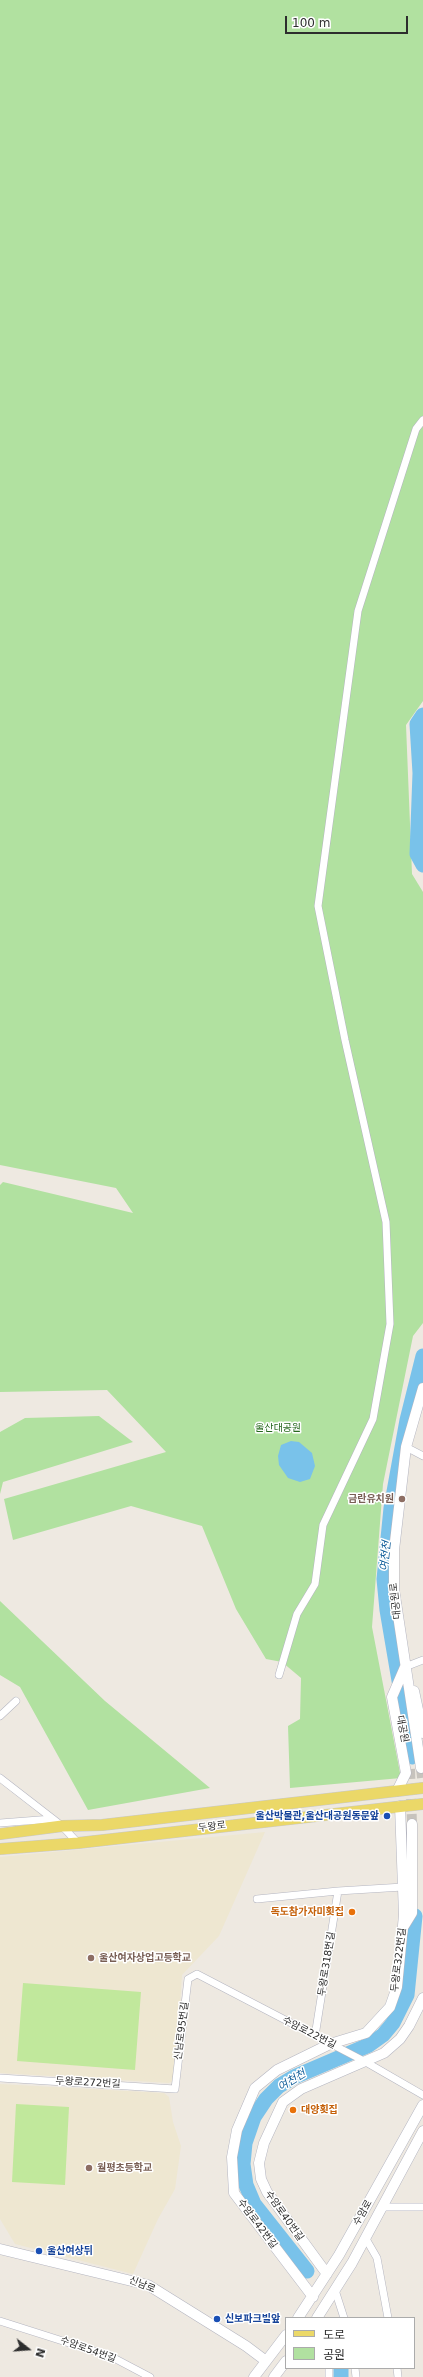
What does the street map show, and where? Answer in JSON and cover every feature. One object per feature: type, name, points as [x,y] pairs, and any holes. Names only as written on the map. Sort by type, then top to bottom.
[{"type":"main road","points":[[0,1834],[62,1826],[110,1824],[423,1788]]},
{"type":"main road","name":"두왕로","points":[[0,1849],[78,1843],[423,1804]]},
{"type":"street","points":[[279,1675],[297,1614],[315,1584],[323,1525],[373,1419],[390,1324],[386,1222],[345,1040],[318,906],[358,611],[416,429],[423,420]]},
{"type":"street","name":"대공원로","points":[[422,1770],[404,1667],[394,1589],[394,1550],[406,1447],[423,1388]]},
{"type":"street","points":[[406,1447],[423,1456]]},
{"type":"street","points":[[397,1791],[408,1771],[392,1697],[404,1667],[423,1660]]},
{"type":"street","points":[[404,1667],[413,1685],[423,1733]]},
{"type":"street","points":[[0,1716],[16,1701]]},
{"type":"street","points":[[408,1771],[422,1770]]},
{"type":"street","points":[[0,1778],[62,1826],[78,1843]]},
{"type":"street","name":"두왕로322번길","points":[[330,2044],[366,2033],[390,2007],[397,1987],[403,1927],[400,1806]]},
{"type":"street","points":[[0,1823],[52,1819]]},
{"type":"street","points":[[403,1927],[412,1913],[412,1824]]},
{"type":"street","points":[[257,1899],[338,1891],[403,1887]]},
{"type":"street","name":"두왕로318번길","points":[[315,2036],[338,1891]]},
{"type":"street","name":"수암로22번길","points":[[193,1975],[201,1976],[364,2062],[423,2096]]},
{"type":"street","name":"신남로95번길","points":[[175,2089],[188,1979],[193,1975]]},
{"type":"street","name":"수암로40번길","points":[[327,2274],[275,2206],[261,2179],[259,2164],[262,2149],[270,2126],[283,2102],[301,2089],[384,2053],[400,2038],[416,2013],[423,1998]]},
{"type":"street","name":"수암로42번길","points":[[313,2297],[234,2193],[232,2157],[236,2130],[255,2088],[277,2070],[330,2044]]},
{"type":"street","name":"두왕로272번길","points":[[0,2078],[175,2089]]},
{"type":"street","name":"수암로","points":[[299,2317],[327,2274],[423,2106]]},
{"type":"street","name":"수암로","points":[[319,2317],[366,2239],[423,2131]]},
{"type":"street","points":[[382,2207],[423,2207]]},
{"type":"street","points":[[366,2239],[377,2258],[388,2317]]},
{"type":"street","name":"신남로","points":[[0,2249],[148,2286],[246,2346],[266,2361]]},
{"type":"street","points":[[335,2290],[344,2317]]},
{"type":"street","name":"수암로54번길","points":[[0,2321],[110,2356],[150,2377]]},
{"type":"street","points":[[254,2377],[285,2336]]},
{"type":"street","points":[[274,2377],[285,2362]]},
{"type":"shaded area","name":"울산여자상업고등학교","points":[[265,1832],[219,1936],[182,1975],[175,2080],[169,2083],[0,2073],[0,1857]]},
{"type":"shaded area","name":"월평초등학교","points":[[0,2084],[164,2093],[169,2097],[173,2122],[181,2146],[175,2189],[158,2219],[133,2274],[15,2244],[0,2219]]},
{"type":"green space","name":"울산대공원","points":[[0,0],[423,0],[423,701],[406,725],[412,874],[423,892],[423,1323],[413,1336],[383,1484],[372,1627],[401,1778],[290,1788],[288,1726],[300,1719],[301,1678],[282,1662],[266,1659],[236,1609],[202,1526],[131,1506],[13,1540],[4,1499],[166,1452],[107,1390],[0,1392],[0,1185],[3,1182],[133,1213],[116,1188],[0,1165]]},
{"type":"green space","points":[[99,1416],[133,1442],[3,1482],[0,1494],[0,1432],[25,1418]]},
{"type":"green space","points":[[0,1601],[105,1701],[210,1788],[88,1810],[20,1687],[0,1675]]},
{"type":"green space","points":[[23,1983],[141,1992],[135,2070],[17,2061]]},
{"type":"green space","points":[[16,2104],[69,2107],[65,2185],[12,2182]]},
{"type":"water","points":[[291,1441],[299,1442],[312,1453],[315,1466],[310,1479],[300,1482],[288,1478],[279,1465],[278,1456],[281,1445]]},
{"type":"waterway","name":"여천천","points":[[423,715],[417,724],[420,773],[417,854],[423,865]]},
{"type":"waterway","name":"여천천","points":[[412,1757],[387,1610],[384,1579],[391,1508],[407,1420],[423,1356]]},
{"type":"waterway","name":"여천천","points":[[307,2271],[254,2204],[246,2185],[243,2164],[245,2143],[254,2117],[266,2099],[279,2086],[294,2077],[369,2045],[383,2035],[393,2023],[407,1995],[415,1916]]},
{"type":"waterway","name":"여천천","points":[[341,2369],[341,2377]]},
{"type":"tunnel","points":[[421,1768],[423,1787]]},
{"type":"tunnel","points":[[410,1769],[412,1824]]},
{"type":"place","name":"금란유치원","points":[[402,1499]]},
{"type":"place","name":"울산박물관,울산대공원동문앞","points":[[387,1816]]},
{"type":"place","name":"독도참가자미횟집","points":[[352,1912]]},
{"type":"place","name":"울산여자상업고등학교","points":[[91,1958]]},
{"type":"place","name":"대양횟집","points":[[293,2110]]},
{"type":"place","name":"월평초등학교","points":[[89,2168]]},
{"type":"place","name":"울산여상뒤","points":[[39,2251]]},
{"type":"place","name":"신보파크빌앞","points":[[217,2319]]}]
